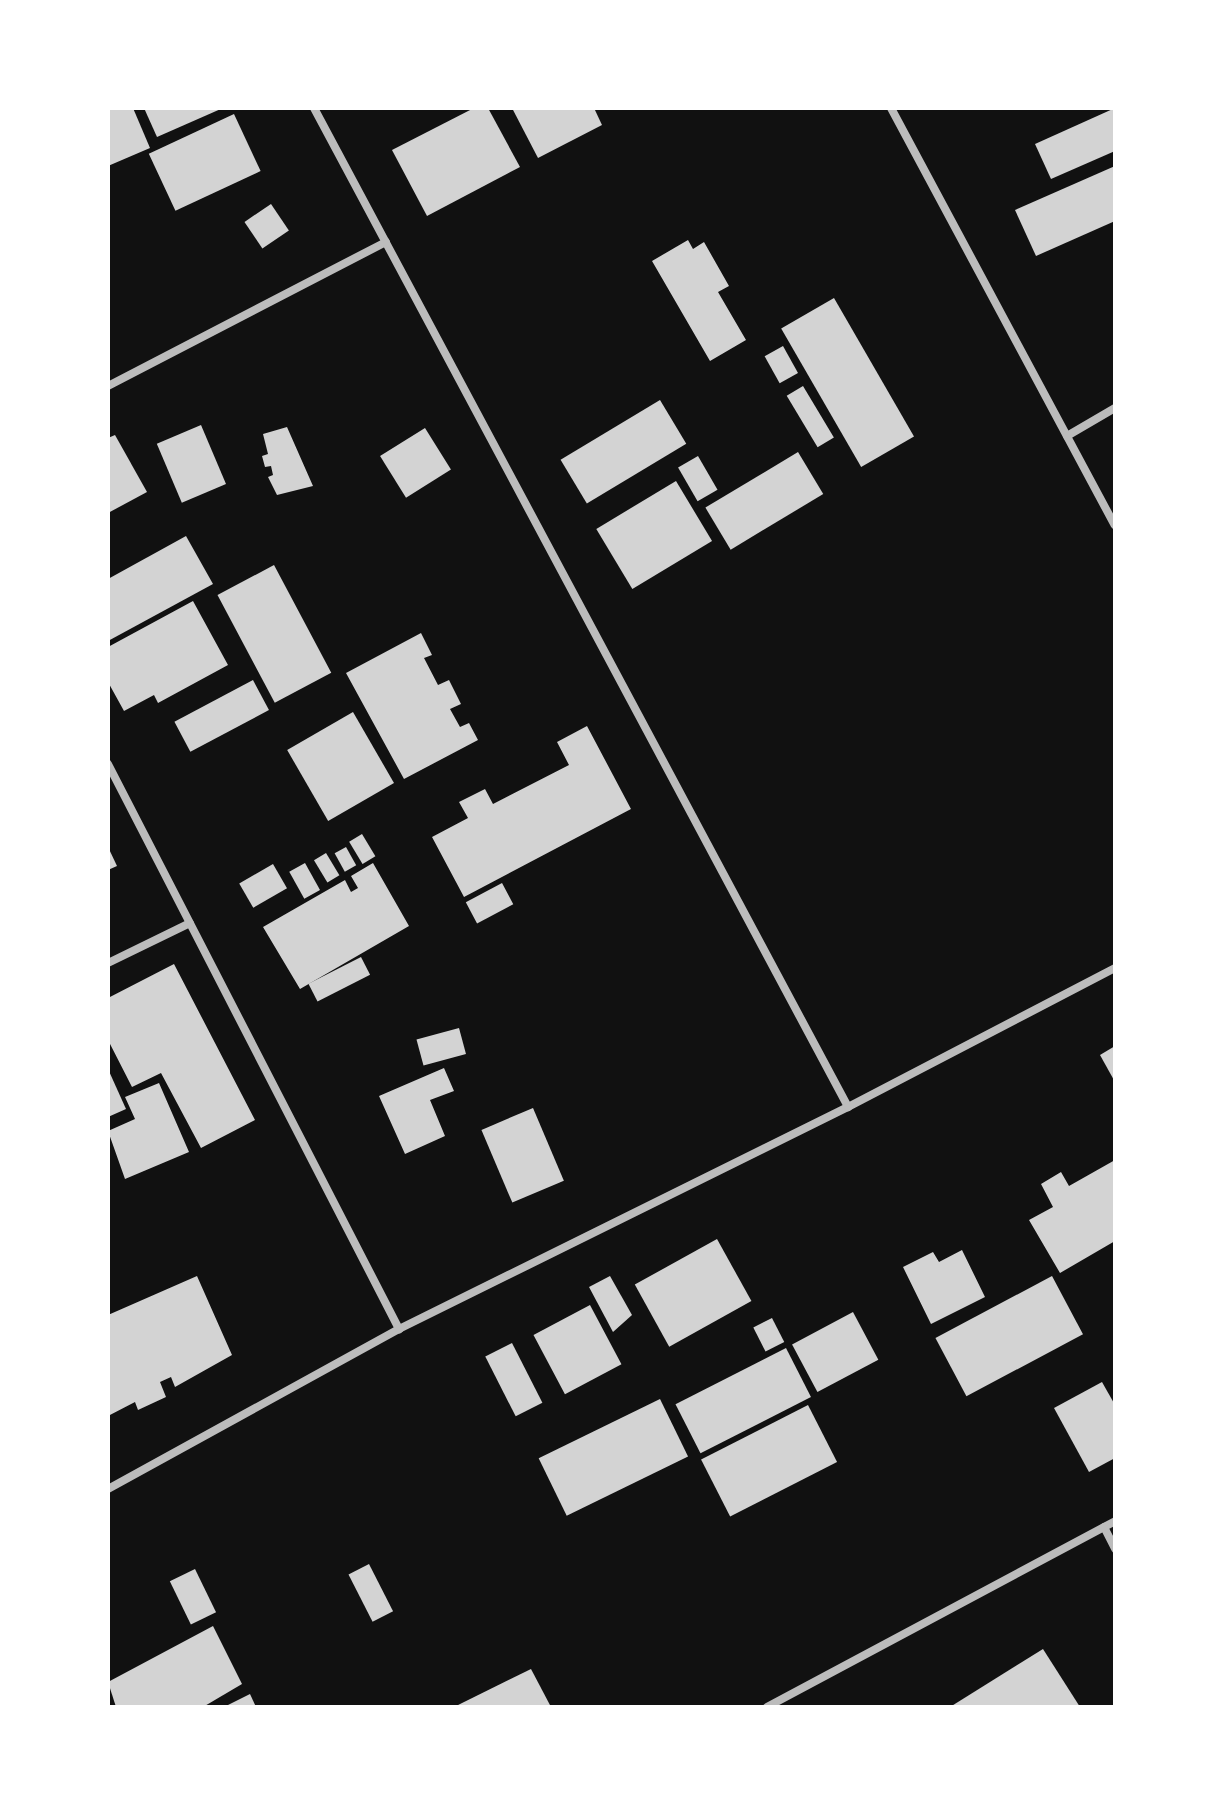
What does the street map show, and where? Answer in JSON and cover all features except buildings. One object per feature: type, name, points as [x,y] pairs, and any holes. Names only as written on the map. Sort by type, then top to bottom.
[{"type":"street","points":[[314,108],[848,1107]]},
{"type":"street","points":[[891,108],[1115,525]]},
{"type":"street","points":[[108,386],[386,242]]},
{"type":"street","points":[[1067,436],[1115,408]]},
{"type":"street","points":[[108,764],[399,1329]]},
{"type":"street","points":[[108,963],[190,923]]},
{"type":"street","points":[[108,1489],[399,1329],[848,1107],[1115,968]]},
{"type":"street","points":[[767,1707],[1115,1521]]},
{"type":"street","points":[[1104,1527],[1115,1549]]}]
